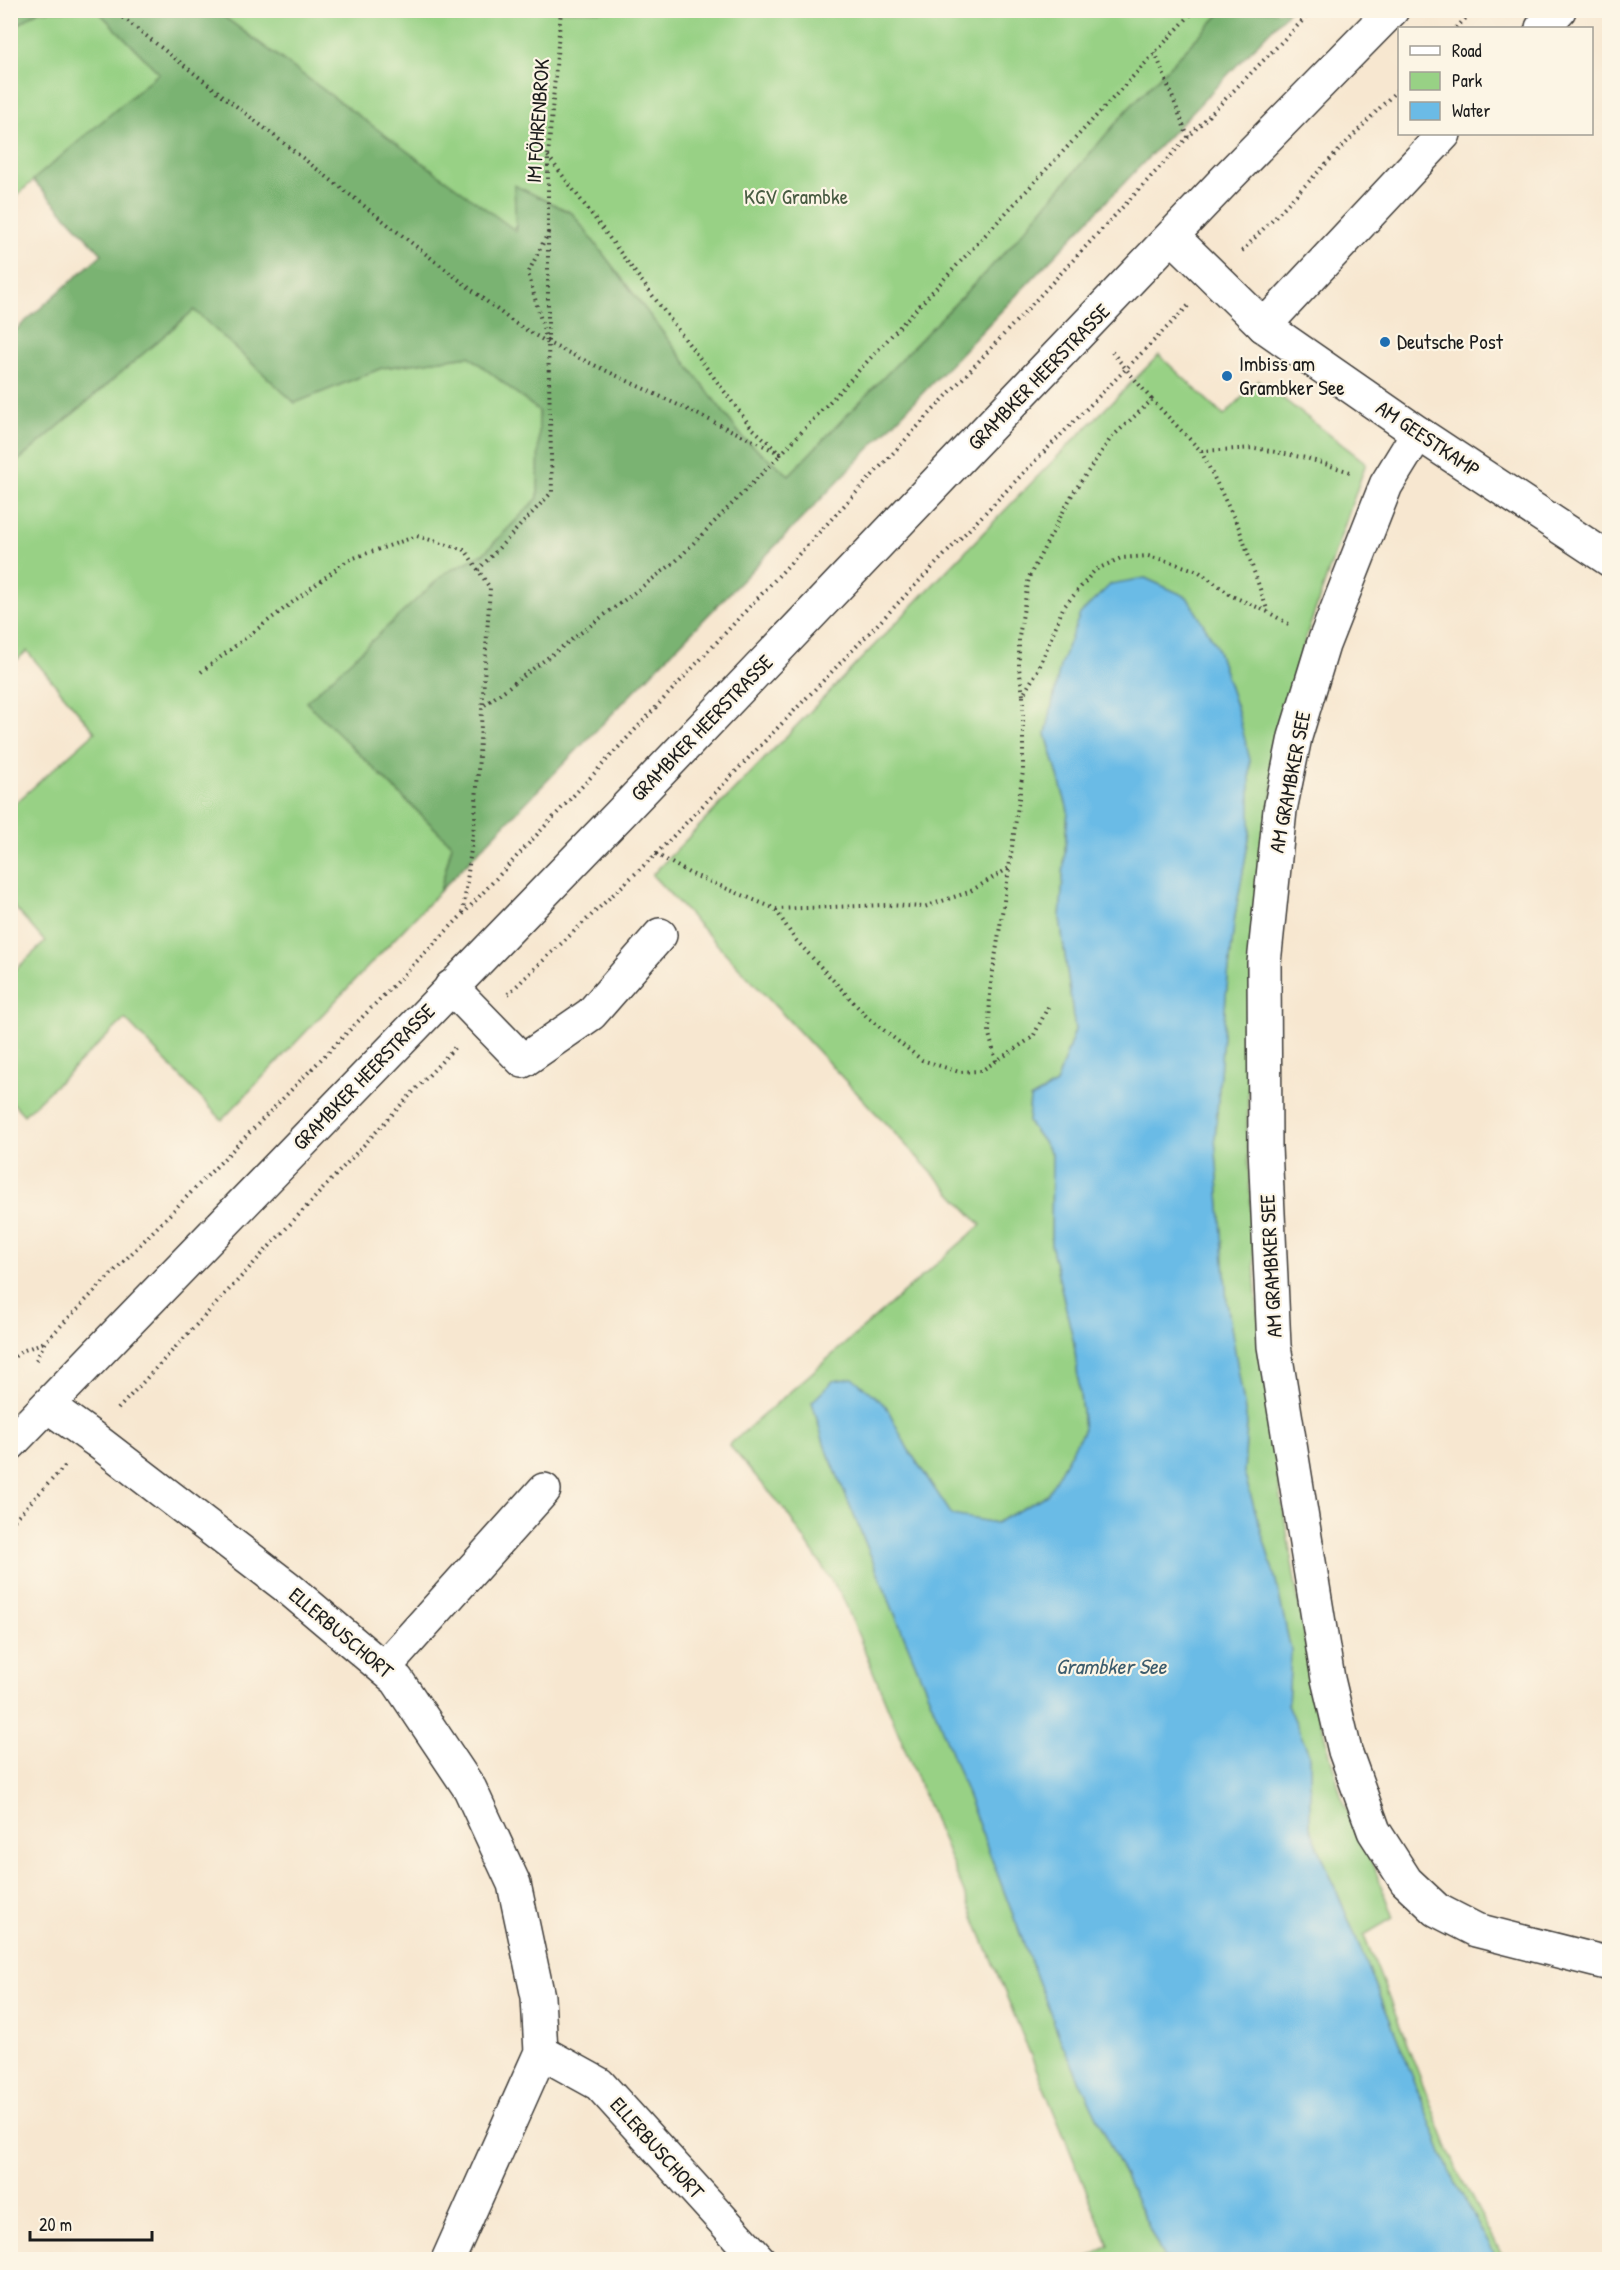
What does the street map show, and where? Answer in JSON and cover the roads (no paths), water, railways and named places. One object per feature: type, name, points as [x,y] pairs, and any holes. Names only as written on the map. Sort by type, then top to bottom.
[{"type":"street","name":"GRAMBKER HEERSTRASSE","points":[[11,1443],[619,815],[1228,177],[1392,10]]},
{"type":"street","points":[[1543,27],[1559,10]]},
{"type":"street","points":[[1264,326],[1443,135]]},
{"type":"street","name":"AM GEESTKAMP","points":[[1173,237],[1264,326],[1418,433],[1610,560]]},
{"type":"street","name":"AM GRAMBKER SEE","points":[[1418,433],[1386,485],[1323,645],[1295,737],[1280,810],[1264,975],[1265,1147],[1274,1346],[1328,1679],[1345,1751],[1374,1831],[1406,1881],[1437,1910],[1476,1930],[1610,1964]]},
{"type":"street","points":[[451,987],[523,1061],[591,1014],[660,935]]},
{"type":"street","name":"ELLERBUSCHORT","points":[[48,1406],[287,1587],[384,1668],[397,1680],[470,1789],[514,1884],[538,1997],[541,2052],[448,2259]]},
{"type":"street","points":[[384,1668],[544,1490]]},
{"type":"street","name":"ELLERBUSCHORT","points":[[541,2052],[599,2084],[759,2259]]},
{"type":"water","name":"Grambker See","points":[[1145,578],[1187,597],[1216,645],[1238,712],[1250,760],[1250,833],[1235,915],[1215,1138],[1227,1303],[1247,1423],[1244,1473],[1276,1581],[1291,1651],[1288,1704],[1310,1757],[1310,1827],[1397,2037],[1449,2171],[1497,2259],[1164,2259],[1061,2041],[938,1718],[824,1443],[812,1402],[833,1381],[853,1378],[886,1406],[908,1449],[952,1515],[996,1523],[1047,1495],[1084,1429],[1074,1343],[1051,1244],[1052,1154],[1028,1122],[1030,1099],[1056,1084],[1075,1030],[1060,918],[1068,810],[1046,734],[1060,666],[1080,614],[1111,584]]},
{"type":"place","name":"Deutsche Post","points":[[1385,342]]},
{"type":"place","name":"Imbiss am Grambker See","points":[[1227,376]]},
{"type":"park label","name":"KGV Grambke","points":[[796,197]]}]
